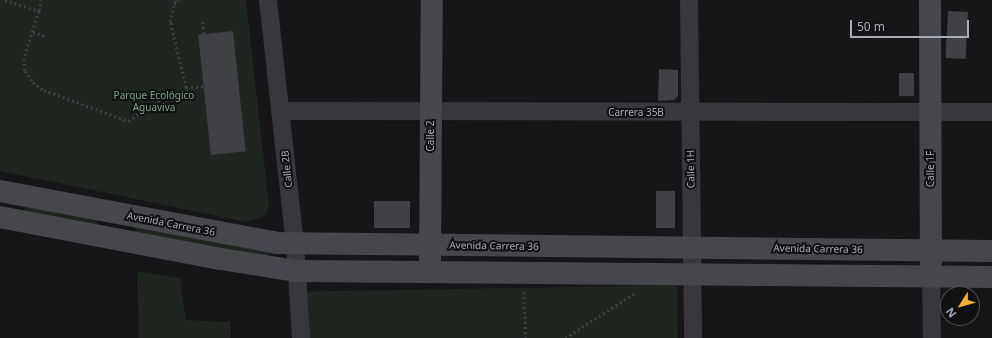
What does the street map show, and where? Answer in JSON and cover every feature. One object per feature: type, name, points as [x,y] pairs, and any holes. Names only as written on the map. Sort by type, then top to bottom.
[{"type":"main road","name":"Calle 2","points":[[430,272],[432,0]]},
{"type":"main road","name":"Calle 1F","points":[[930,0],[931,277]]},
{"type":"main road","name":"Avenida Carrera 36","points":[[0,191],[265,241],[295,244],[992,251]]},
{"type":"main road","points":[[106,237],[109,212]]},
{"type":"main road","points":[[0,217],[221,259],[297,271],[992,278]]},
{"type":"street","name":"Calle 2B","points":[[268,0],[295,244],[302,338]]},
{"type":"street","name":"Calle 1H","points":[[689,0],[693,338]]},
{"type":"street","name":"Carrera 35B","points":[[280,111],[690,113],[930,111],[992,112]]},
{"type":"street","name":"Calle 1F","points":[[931,277],[932,338]]},
{"type":"path","points":[[5,0],[39,11]]},
{"type":"path","points":[[41,0],[24,59],[25,71],[33,82],[44,90],[115,118],[128,120],[158,101],[186,88],[204,86]]},
{"type":"path","points":[[175,0],[170,22],[186,88]]},
{"type":"path","points":[[173,6],[179,0]]},
{"type":"path","points":[[203,22],[204,34]]},
{"type":"path","points":[[33,32],[45,36]]},
{"type":"path","points":[[524,285],[526,338]]},
{"type":"path","points":[[565,338],[638,290]]},
{"type":"green space","name":"Parque Ecológico Aguaviva","points":[[0,0],[246,0],[269,205],[266,214],[260,218],[247,222],[0,171]]},
{"type":"green space","points":[[25,205],[98,219],[96,226],[24,212]]},
{"type":"green space","points":[[136,225],[270,249],[268,259],[134,236]]},
{"type":"green space","points":[[137,271],[180,278],[186,320],[230,322],[231,338],[139,338]]},
{"type":"green space","points":[[677,285],[678,338],[304,338],[303,292]]},
{"type":"building","points":[[948,11],[968,12],[966,59],[946,58]]},
{"type":"building","points":[[233,31],[246,151],[211,155],[198,35]]},
{"type":"building","points":[[659,69],[678,70],[678,96],[674,100],[658,101]]},
{"type":"building","points":[[899,73],[914,73],[914,96],[899,96]]},
{"type":"building","points":[[656,191],[675,191],[675,228],[656,228]]},
{"type":"building","points":[[374,201],[410,201],[410,228],[374,228]]}]
